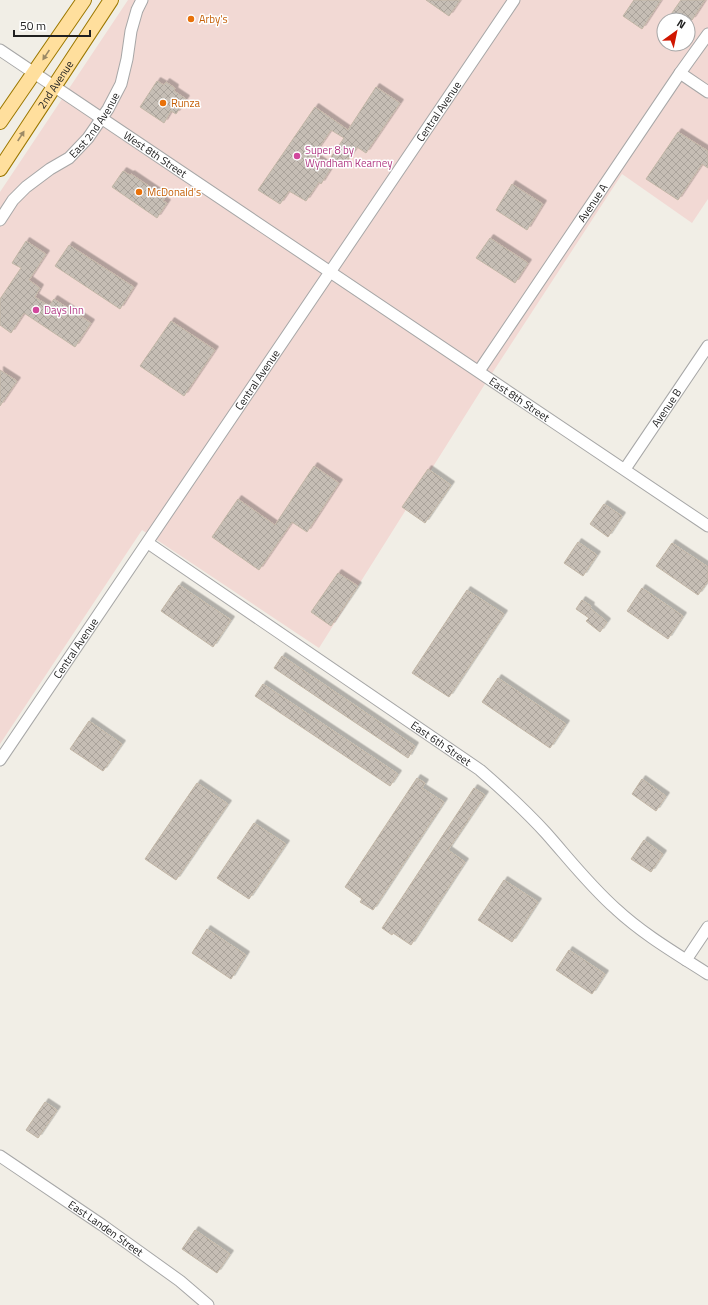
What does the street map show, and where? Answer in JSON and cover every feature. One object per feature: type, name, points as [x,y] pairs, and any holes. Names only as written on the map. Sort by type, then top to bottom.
[{"type":"main road","name":"2nd Avenue","points":[[0,122],[84,0]]},
{"type":"main road","name":"2nd Avenue","points":[[0,168],[111,0]]},
{"type":"street","name":"East 2nd Avenue","points":[[0,220],[13,200],[26,187],[50,169],[69,158],[88,138],[102,118],[121,84],[127,59],[130,31],[142,0]]},
{"type":"street","name":"Central Avenue","points":[[0,760],[331,273],[514,0]]},
{"type":"street","name":"Avenue A","points":[[479,372],[680,73],[708,34]]},
{"type":"street","name":"West 8th Street","points":[[0,50],[331,273]]},
{"type":"street","points":[[680,73],[708,92]]},
{"type":"street","name":"East 8th Street","points":[[331,273],[708,526]]},
{"type":"street","name":"Avenue B","points":[[625,469],[708,346]]},
{"type":"street","name":"East 6th Street","points":[[148,543],[480,770],[510,795],[547,834],[578,871],[616,909],[648,935],[708,974]]},
{"type":"street","points":[[686,960],[708,927]]},
{"type":"street","name":"East Landen Street","points":[[0,1156],[102,1225],[180,1281],[208,1305]]},
{"type":"shaded area","points":[[128,0],[708,0],[708,199],[692,223],[622,174],[485,384],[319,648],[142,530],[0,744],[0,192]]},
{"type":"building","points":[[426,0],[460,0],[449,16]]},
{"type":"building","points":[[634,0],[661,0],[642,29],[623,16]]},
{"type":"building","points":[[681,0],[705,0],[696,14],[696,12],[673,12]]},
{"type":"building","name":"Runza","points":[[157,81],[164,85],[166,82],[175,88],[174,91],[186,99],[176,114],[171,111],[164,123],[140,107]]},
{"type":"building","points":[[376,87],[400,103],[366,153],[357,147],[343,166],[331,157],[344,138],[331,130],[313,156],[331,168],[321,184],[319,182],[306,201],[289,191],[280,204],[258,190],[315,107],[348,130]]},
{"type":"building","points":[[678,132],[708,151],[708,168],[702,164],[678,200],[646,179]]},
{"type":"building","name":"McDonald's","points":[[123,171],[130,175],[131,174],[165,197],[163,201],[167,203],[157,218],[112,187]]},
{"type":"building","points":[[512,184],[543,204],[527,230],[496,210]]},
{"type":"building","points":[[490,238],[528,263],[515,283],[476,258]]},
{"type":"building","name":"Days Inn","points":[[26,241],[46,254],[29,280],[40,288],[35,297],[49,306],[54,299],[91,323],[75,347],[24,313],[11,333],[0,325],[0,299],[21,268],[12,263]]},
{"type":"building","points":[[69,245],[134,287],[120,309],[55,266]]},
{"type":"building","points":[[171,321],[215,350],[184,396],[140,366]]},
{"type":"building","points":[[0,370],[17,381],[0,406]]},
{"type":"building","points":[[314,466],[339,483],[307,532],[292,522],[259,570],[212,537],[238,499],[275,525]]},
{"type":"building","points":[[428,469],[451,485],[425,523],[402,507]]},
{"type":"building","points":[[604,504],[622,516],[608,537],[590,524]]},
{"type":"building","points":[[578,542],[597,555],[583,576],[564,563]]},
{"type":"building","points":[[672,543],[708,567],[708,581],[698,595],[656,566]]},
{"type":"building","points":[[338,573],[358,586],[331,626],[311,612]]},
{"type":"building","points":[[179,585],[231,620],[213,647],[161,611]]},
{"type":"building","points":[[642,588],[683,616],[668,639],[627,611]]},
{"type":"building","points":[[467,590],[504,614],[449,697],[412,673]]},
{"type":"building","points":[[582,600],[591,606],[590,608],[607,622],[600,632],[586,621],[589,618],[576,609]]},
{"type":"building","points":[[282,656],[415,746],[408,758],[274,668]]},
{"type":"building","points":[[498,678],[566,724],[550,748],[482,702]]},
{"type":"building","points":[[263,684],[398,774],[390,786],[255,696]]},
{"type":"building","points":[[89,721],[122,744],[103,771],[70,749]]},
{"type":"building","points":[[417,778],[425,783],[422,788],[444,802],[373,910],[360,902],[362,899],[345,887]]},
{"type":"building","points":[[642,779],[666,796],[656,811],[632,794]]},
{"type":"building","points":[[197,783],[228,804],[176,880],[145,859]]},
{"type":"building","points":[[474,788],[485,795],[448,850],[465,862],[411,945],[393,933],[392,935],[382,928]]},
{"type":"building","points":[[254,823],[286,844],[249,899],[217,878]]},
{"type":"building","points":[[644,840],[663,854],[651,872],[631,859]]},
{"type":"building","points":[[504,880],[538,902],[512,942],[478,920]]},
{"type":"building","points":[[207,929],[246,955],[231,979],[192,953]]},
{"type":"building","points":[[569,950],[605,974],[592,994],[556,970]]},
{"type":"building","points":[[45,1102],[57,1110],[38,1138],[26,1130]]},
{"type":"building","points":[[195,1230],[230,1254],[217,1273],[182,1249]]},
{"type":"place","name":"Arby's","points":[[191,19]]},
{"type":"place","name":"Runza","points":[[163,103]]},
{"type":"place","name":"Super 8 by Wyndham Kearney","points":[[297,156]]},
{"type":"place","name":"McDonald's","points":[[139,192]]},
{"type":"place","name":"Days Inn","points":[[36,310]]}]
